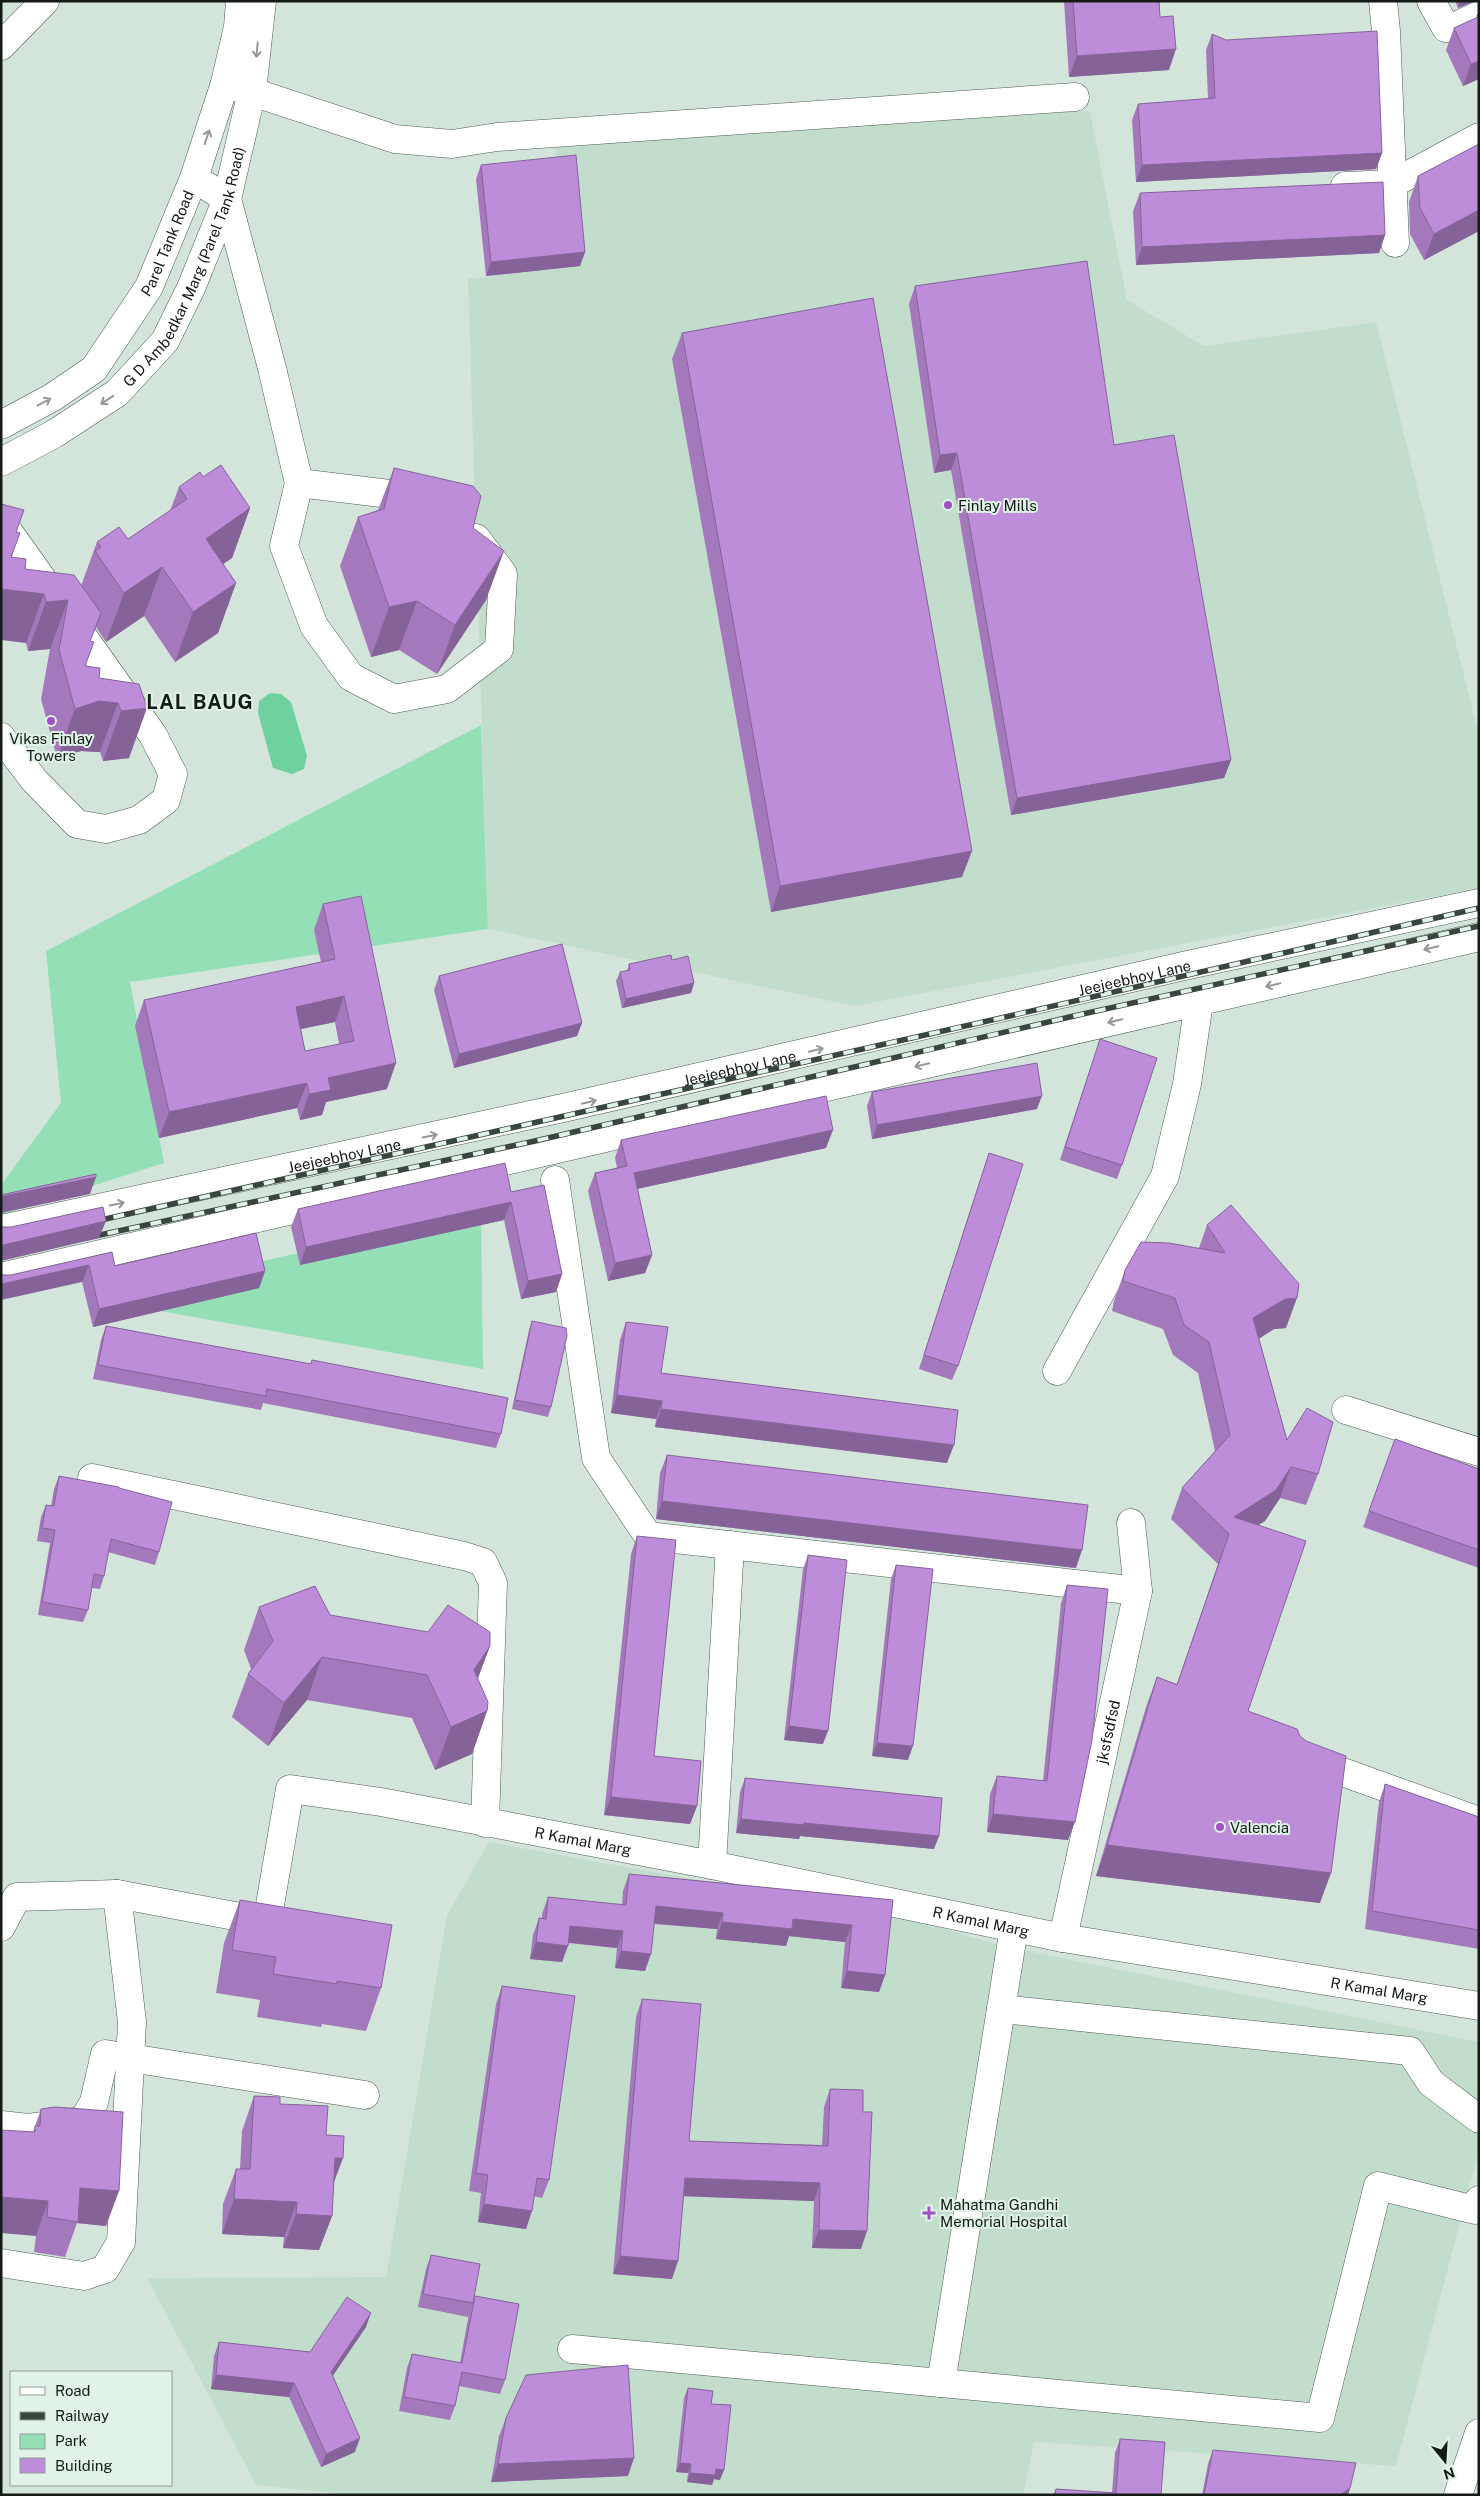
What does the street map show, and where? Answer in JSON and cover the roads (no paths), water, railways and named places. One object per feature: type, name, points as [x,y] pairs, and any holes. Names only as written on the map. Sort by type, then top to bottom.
[{"type":"street","points":[[1,46],[45,1]]},
{"type":"street","name":"Parel Tank Road","points":[[1,425],[53,397],[94,369],[149,287],[194,178],[225,83],[238,27],[240,1]]},
{"type":"street","name":"G D Ambedkar Marg (Parel Tank Road)","points":[[1,462],[54,434],[117,393],[165,341],[191,288],[227,199],[252,91],[262,1]]},
{"type":"street","points":[[1383,1],[1386,31],[1394,243]]},
{"type":"street","points":[[1431,1],[1446,28],[1454,27],[1479,15]]},
{"type":"street","points":[[1357,33],[1386,31]]},
{"type":"street","points":[[225,83],[395,139],[452,144],[497,137],[1075,97]]},
{"type":"street","points":[[1324,187],[1392,184],[1479,137]]},
{"type":"street","points":[[194,178],[227,199],[272,368],[299,482],[284,546],[314,626],[351,677],[394,699],[447,689],[499,649],[503,574],[456,510],[299,482]]},
{"type":"street","points":[[1,521],[153,735],[173,774],[166,800],[139,820],[106,830],[77,824],[34,780],[1,737]]},
{"type":"street","name":"Jeejeebhoy Lane","points":[[1,1229],[563,1108],[947,1020],[1479,903]]},
{"type":"street","points":[[1,1277],[1479,937]]},
{"type":"street","points":[[1057,1370],[1165,1176],[1187,1084],[1199,1002]]},
{"type":"street","points":[[947,1020],[954,1058]]},
{"type":"street","points":[[246,1176],[256,1218]]},
{"type":"street","points":[[555,1180],[596,1458],[648,1536],[1138,1591]]},
{"type":"street","points":[[1346,1410],[1479,1452]]},
{"type":"street","points":[[92,1478],[464,1556],[483,1562],[493,1583],[486,1822]]},
{"type":"street","name":"jksfsdfsd","points":[[1062,1938],[1138,1591],[1131,1523]]},
{"type":"street","points":[[712,1865],[730,1546]]},
{"type":"street","points":[[1301,1757],[1479,1821]]},
{"type":"street","name":"R Kamal Marg","points":[[117,1894],[267,1922],[290,1789],[382,1802],[712,1865],[1062,1938],[1479,2006]]},
{"type":"street","points":[[1,1927],[17,1897],[117,1894],[132,2022],[121,2242],[105,2269],[84,2276],[1,2263]]},
{"type":"street","points":[[941,2383],[1014,1928]]},
{"type":"street","points":[[1001,2009],[1410,2051],[1431,2083],[1479,2118]]},
{"type":"street","points":[[1,2125],[28,2128],[83,2121],[94,2102],[105,2054],[366,2096]]},
{"type":"street","points":[[572,2349],[1320,2418],[1378,2186],[1475,2210],[1479,2200]]},
{"type":"street","points":[[1458,2495],[1479,2433]]},
{"type":"railway","points":[[92,1222],[1014,1015],[1479,908]]},
{"type":"railway","points":[[86,1238],[535,1141],[1074,1016],[1479,926]]},
{"type":"place","name":"Finlay Mills","points":[[948,505]]},
{"type":"place","name":"Vikas Finlay Towers","points":[[51,721]]},
{"type":"place","name":"Valencia","points":[[1220,1827]]},
{"type":"place","name":"Mahatma Gandhi Memorial Hospital","points":[[929,2213]]},
{"type":"district","name":"LAL BAUG","points":[[200,702]]}]
